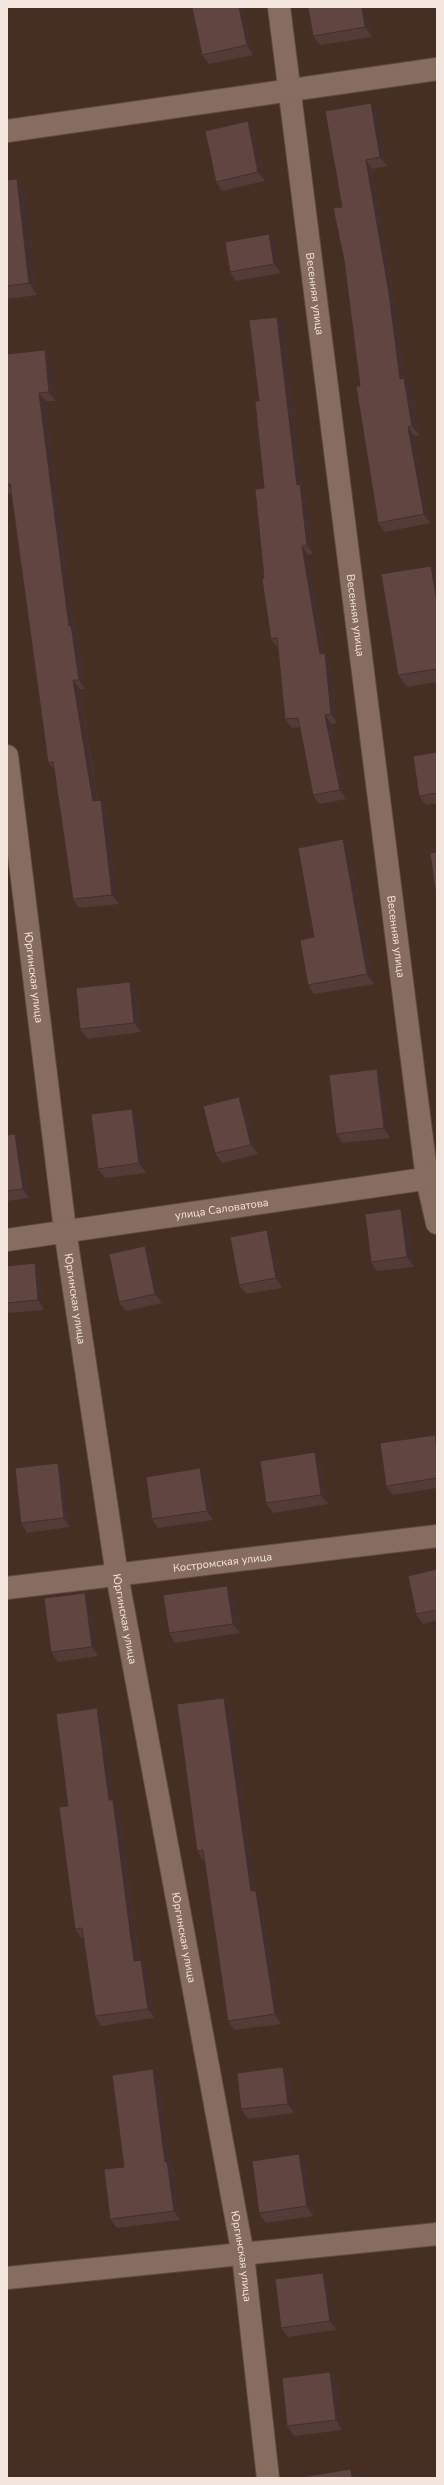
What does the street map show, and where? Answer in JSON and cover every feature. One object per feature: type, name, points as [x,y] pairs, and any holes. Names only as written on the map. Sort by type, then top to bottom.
[{"type":"street","name":"Весенняя улица","points":[[279,7],[291,90],[437,1223]]},
{"type":"street","points":[[7,131],[437,69]]},
{"type":"street","name":"Юргинская улица","points":[[7,756],[65,1230],[117,1575],[243,2255],[268,2478]]},
{"type":"street","name":"улица Саловатова","points":[[7,1240],[65,1230],[432,1178]]},
{"type":"street","name":"Костромская улица","points":[[7,1588],[437,1536]]},
{"type":"street","points":[[7,2278],[437,2234]]},
{"type":"building","points":[[192,7],[239,7],[247,45],[202,55]]},
{"type":"building","points":[[308,7],[362,7],[365,27],[313,36]]},
{"type":"building","points":[[371,103],[380,157],[366,160],[389,293],[400,379],[404,378],[412,426],[408,427],[424,514],[378,523],[356,386],[360,386],[344,260],[333,208],[342,207],[325,111]]},
{"type":"building","points":[[248,121],[258,172],[216,182],[205,131]]},
{"type":"building","points":[[17,179],[29,283],[7,286],[7,180]]},
{"type":"building","points":[[269,234],[274,264],[230,272],[225,242]]},
{"type":"building","points":[[277,317],[297,485],[300,484],[307,545],[302,546],[320,654],[325,653],[331,714],[325,715],[340,790],[313,795],[298,718],[285,719],[277,638],[271,639],[262,579],[264,578],[255,489],[264,488],[255,401],[259,401],[249,320]]},
{"type":"building","points":[[45,350],[49,392],[39,393],[69,626],[71,625],[79,680],[73,680],[93,801],[101,800],[112,895],[73,899],[53,762],[48,762],[10,484],[7,484],[7,354]]},
{"type":"building","points":[[431,566],[437,603],[437,669],[398,675],[381,574]]},
{"type":"building","points":[[437,752],[437,793],[419,796],[413,756]]},
{"type":"building","points":[[343,839],[367,974],[308,985],[300,940],[314,937],[298,848]]},
{"type":"building","points":[[437,852],[437,902],[430,853]]},
{"type":"building","points":[[130,982],[134,1023],[80,1029],[76,988]]},
{"type":"building","points":[[377,1069],[384,1128],[336,1134],[329,1075]]},
{"type":"building","points":[[239,1097],[251,1145],[215,1153],[203,1106]]},
{"type":"building","points":[[132,1109],[139,1163],[98,1169],[91,1114]]},
{"type":"building","points":[[15,1134],[23,1189],[7,1191],[7,1135]]},
{"type":"building","points":[[401,1209],[407,1257],[371,1262],[365,1214]]},
{"type":"building","points":[[267,1230],[276,1278],[239,1285],[230,1237]]},
{"type":"building","points":[[145,1246],[155,1294],[119,1302],[109,1254]]},
{"type":"building","points":[[35,1263],[38,1300],[7,1303],[7,1266]]},
{"type":"building","points":[[435,1435],[437,1452],[437,1478],[386,1486],[380,1443]]},
{"type":"building","points":[[315,1452],[321,1495],[266,1503],[260,1461]]},
{"type":"building","points":[[58,1463],[64,1518],[21,1523],[15,1468]]},
{"type":"building","points":[[200,1468],[207,1511],[152,1519],[146,1477]]},
{"type":"building","points":[[437,1569],[437,1610],[416,1614],[408,1576]]},
{"type":"building","points":[[227,1586],[233,1624],[169,1633],[163,1595]]},
{"type":"building","points":[[85,1593],[92,1647],[51,1652],[44,1598]]},
{"type":"building","points":[[224,1698],[251,1891],[256,1891],[275,2014],[228,2021],[203,1850],[197,1851],[177,1704]]},
{"type":"building","points":[[97,1708],[109,1800],[113,1800],[134,1961],[141,1960],[148,2009],[95,2016],[82,1928],[75,1929],[59,1807],[68,1806],[56,1714]]},
{"type":"building","points":[[283,2067],[288,2104],[241,2109],[237,2073]]},
{"type":"building","points":[[153,2069],[165,2162],[167,2161],[174,2211],[110,2219],[104,2169],[124,2167],[112,2075]]},
{"type":"building","points":[[299,2154],[307,2206],[259,2213],[252,2161]]},
{"type":"building","points":[[323,2273],[330,2321],[281,2328],[275,2279]]},
{"type":"building","points":[[330,2372],[336,2420],[287,2426],[282,2378]]},
{"type":"building","points":[[351,2469],[352,2478],[303,2478],[303,2477]]}]
